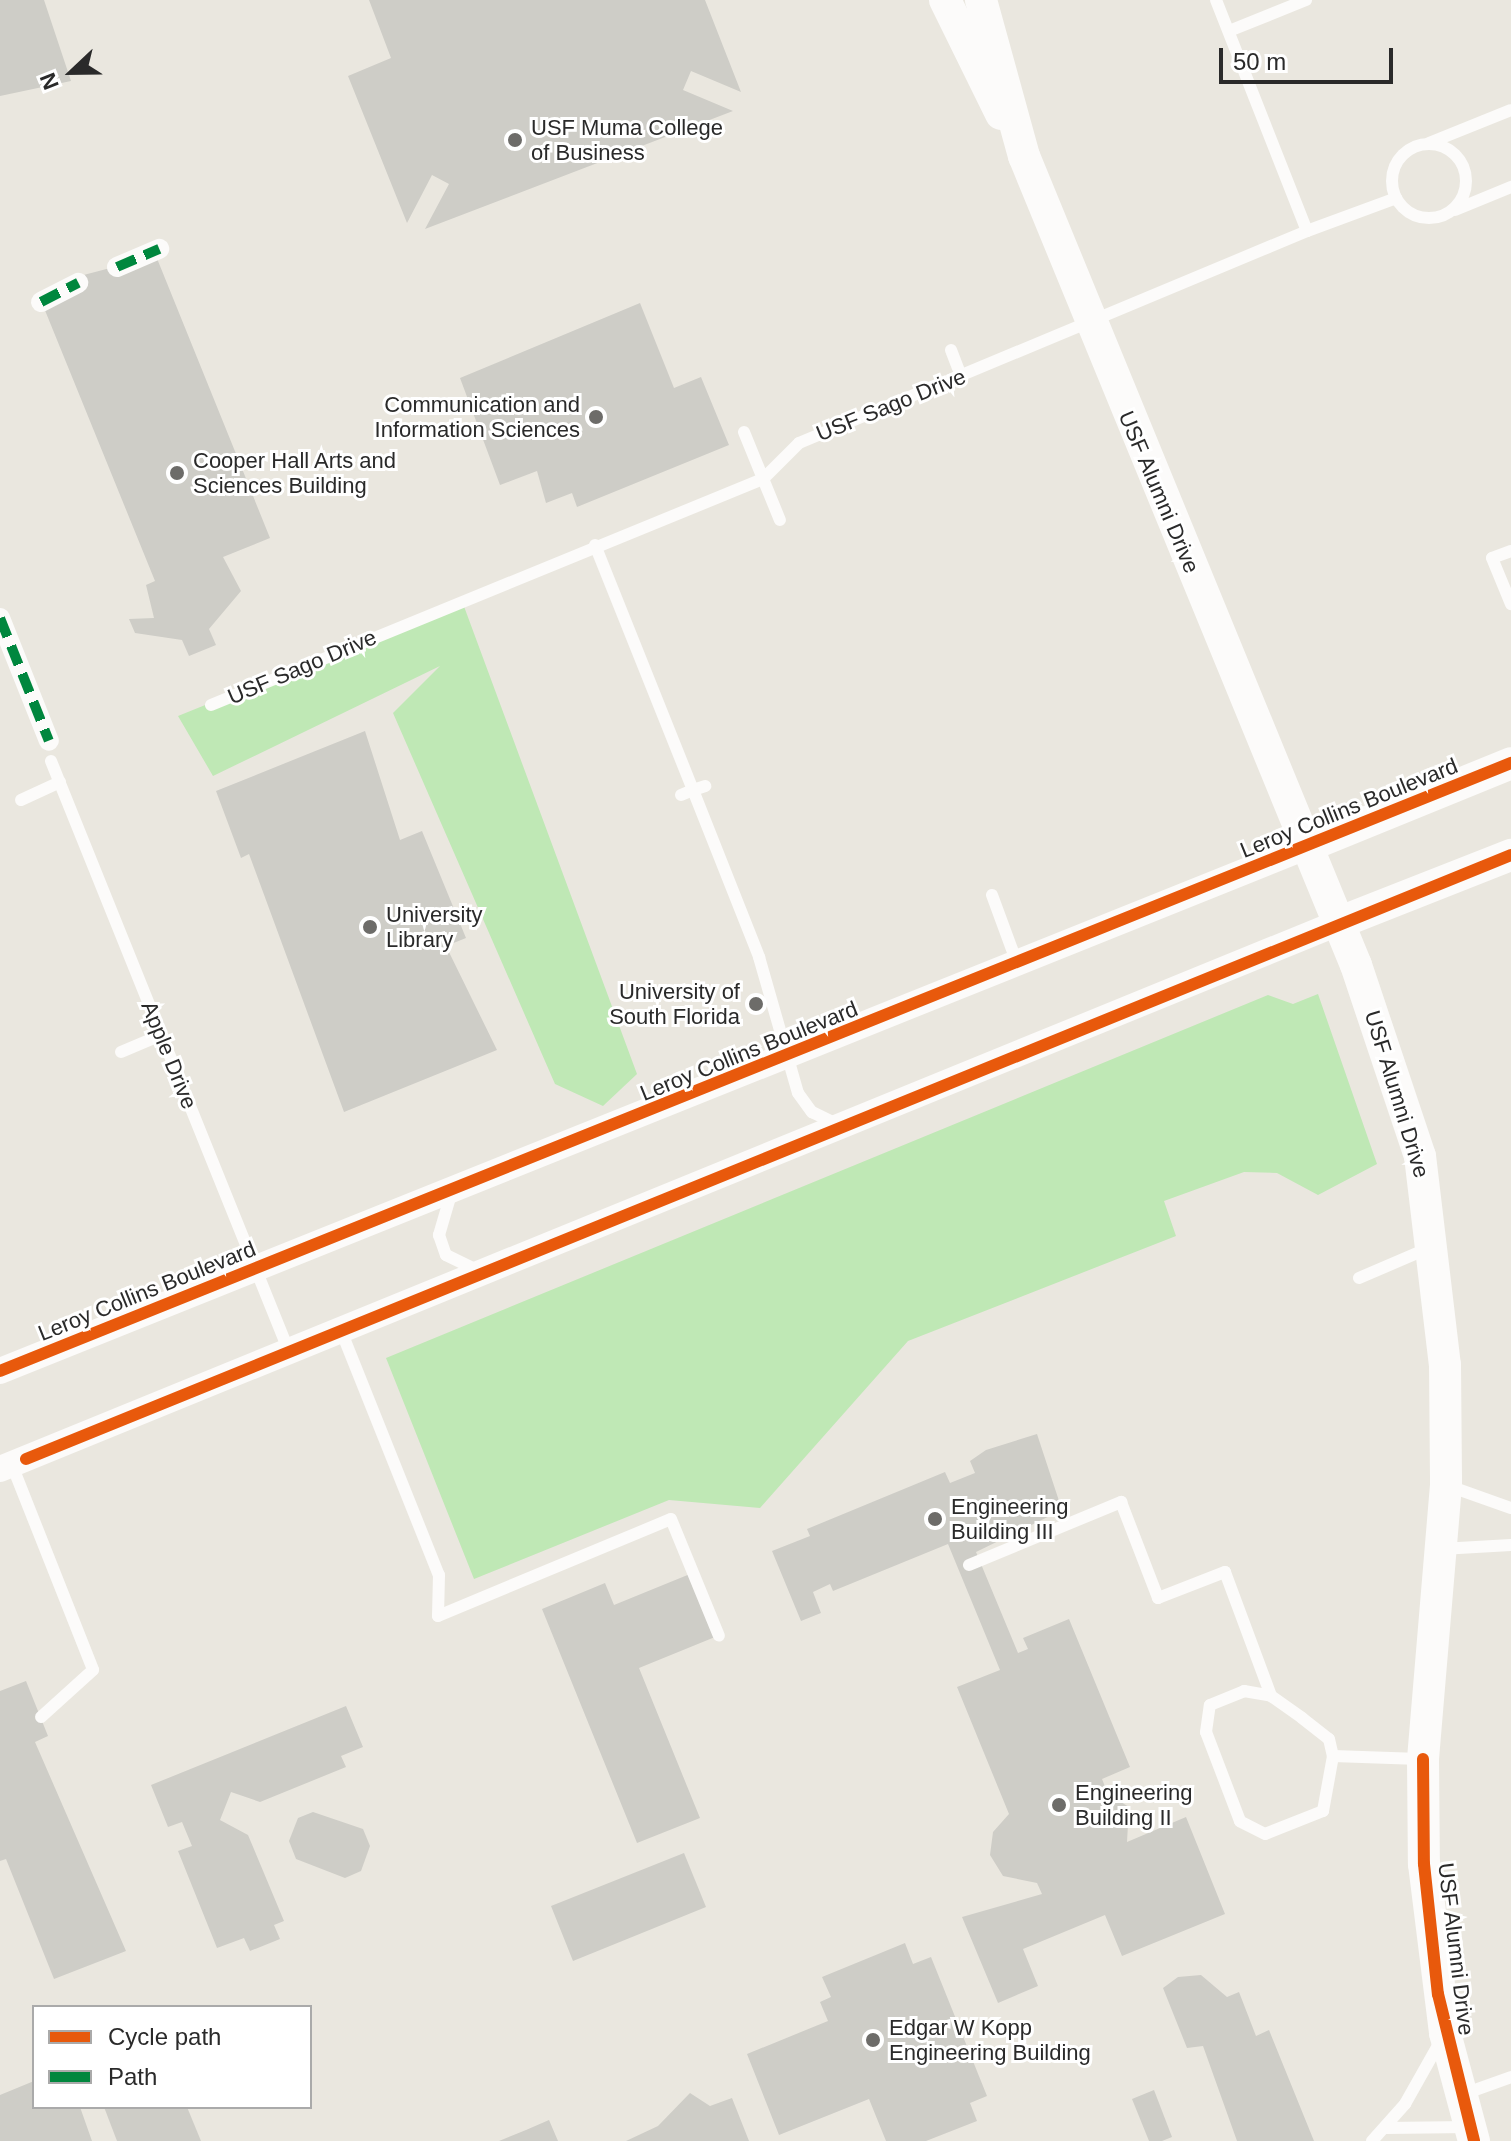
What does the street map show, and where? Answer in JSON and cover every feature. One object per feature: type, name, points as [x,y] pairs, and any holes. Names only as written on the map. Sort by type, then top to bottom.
[{"type":"street","name":"USF Alumni Drive","points":[[945,0],[1024,156]]},
{"type":"street","name":"USF Alumni Drive","points":[[981,0],[1024,156],[1088,323],[1308,846],[1420,1156],[1435,1246],[1446,1485],[1423,1759],[1425,1877],[1445,2033],[1472,2134]]},
{"type":"street","points":[[117,267],[159,249]]},
{"type":"street","points":[[41,302],[78,283]]},
{"type":"street","points":[[0,618],[50,751]]},
{"type":"street","name":"Leroy Collins Boulevard","points":[[0,1371],[785,1059],[1511,763]]},
{"type":"street","points":[[6,1467],[288,1349],[1511,855]]},
{"type":"lane","points":[[1216,0],[1307,231]]},
{"type":"lane","points":[[1229,31],[1306,0]]},
{"type":"lane","points":[[1511,110],[1427,144],[1396,164],[1396,198],[1413,215],[1451,212],[1511,187]]},
{"type":"lane","points":[[1427,144],[1451,151],[1465,171],[1465,191],[1451,212]]},
{"type":"lane","name":"USF Sago Drive","points":[[211,705],[595,545],[763,479],[799,443],[1307,231],[1396,198]]},
{"type":"lane","points":[[951,350],[961,376]]},
{"type":"lane","points":[[744,432],[780,520]]},
{"type":"lane","points":[[595,545],[759,957],[785,1059],[812,1112],[843,1126]]},
{"type":"lane","points":[[1511,551],[1492,558],[1511,604]]},
{"type":"lane","name":"Apple Drive","points":[[50,751],[288,1349]]},
{"type":"lane","points":[[21,800],[60,782]]},
{"type":"lane","points":[[992,895],[1018,964]]},
{"type":"lane","points":[[121,1052],[161,1035]]},
{"type":"lane","points":[[452,1191],[439,1235],[446,1255],[481,1272]]},
{"type":"lane","points":[[1359,1278],[1435,1246]]},
{"type":"lane","points":[[340,1328],[439,1575],[438,1616],[671,1519],[719,1636]]},
{"type":"lane","points":[[6,1467],[93,1670],[41,1717]]},
{"type":"lane","points":[[1446,1485],[1511,1508]]},
{"type":"lane","points":[[969,1565],[1121,1502],[1158,1598],[1225,1572],[1271,1696]]},
{"type":"lane","points":[[1441,1549],[1511,1545]]},
{"type":"lane","points":[[1244,1691],[1271,1696],[1329,1739],[1333,1756],[1323,1811],[1265,1834],[1240,1821],[1206,1732],[1210,1705],[1224,1694],[1244,1691]]},
{"type":"lane","points":[[1333,1756],[1423,1759]]},
{"type":"lane","points":[[1372,2141],[1385,2128],[1445,2033]]},
{"type":"lane","points":[[1461,2095],[1511,2077]]},
{"type":"lane","points":[[1385,2128],[1472,2134]]},
{"type":"green space","points":[[462,601],[637,1074],[603,1106],[555,1084],[393,713],[440,666],[213,776],[178,716]]},
{"type":"green space","points":[[1318,994],[1377,1164],[1318,1195],[1277,1173],[1244,1172],[1164,1201],[1176,1236],[908,1341],[760,1508],[669,1500],[474,1579],[386,1358],[1268,995],[1293,1004]]},
{"type":"building","points":[[0,0],[44,0],[71,81],[0,96]]},
{"type":"building","name":"USF Muma College of Business","points":[[369,0],[705,0],[741,92],[691,71],[683,90],[733,111],[425,229],[449,184],[432,175],[407,223],[348,76],[391,58]]},
{"type":"building","name":"Cooper Hall Arts and Sciences Building","points":[[156,256],[270,538],[223,557],[241,591],[209,629],[216,645],[189,656],[182,640],[135,633],[129,619],[154,618],[146,585],[155,581],[42,303],[76,277]]},
{"type":"building","name":"Communication and Information Sciences","points":[[640,303],[674,388],[701,377],[729,445],[577,507],[572,493],[546,503],[537,471],[500,485],[460,378]]},
{"type":"building","name":"University Library","points":[[365,731],[400,840],[422,831],[466,938],[446,946],[497,1050],[344,1112],[249,854],[241,858],[216,791]]},
{"type":"building","name":"Engineering Building II","points":[[1037,1434],[1062,1510],[976,1552],[1018,1653],[1028,1649],[1023,1638],[1069,1619],[1130,1767],[1102,1779],[1108,1794],[1129,1807],[1127,1842],[1186,1817],[1225,1914],[1122,1956],[1105,1915],[1023,1949],[1038,1986],[998,2003],[962,1917],[1042,1894],[1037,1883],[1003,1876],[990,1855],[993,1832],[1009,1814],[957,1687],[1000,1670],[948,1544],[833,1591],[830,1584],[813,1592],[821,1613],[801,1621],[772,1551],[810,1536],[807,1529],[945,1472],[950,1483],[975,1473],[970,1461],[986,1450]]},
{"type":"building","points":[[690,1574],[715,1637],[639,1668],[700,1818],[637,1843],[542,1609],[605,1583],[614,1605]]},
{"type":"building","points":[[26,1681],[48,1736],[35,1742],[126,1951],[54,1979],[6,1859],[0,1861],[0,1691]]},
{"type":"building","points":[[346,1706],[363,1747],[341,1756],[346,1767],[260,1802],[231,1792],[220,1820],[248,1835],[284,1921],[274,1925],[280,1939],[250,1951],[244,1938],[217,1948],[178,1851],[192,1846],[182,1822],[168,1827],[151,1785]]},
{"type":"building","points":[[313,1812],[363,1829],[370,1846],[361,1871],[345,1878],[296,1859],[289,1841],[298,1818]]},
{"type":"building","points":[[684,1853],[706,1907],[573,1961],[551,1906]]},
{"type":"building","name":"Edgar W Kopp Engineering Building","points":[[905,1943],[913,1964],[931,1957],[987,2096],[970,2103],[977,2121],[926,2141],[886,2141],[869,2099],[779,2135],[747,2054],[828,2021],[820,2002],[831,1997],[822,1977]]},
{"type":"building","points":[[1201,1975],[1227,1997],[1239,1992],[1256,2036],[1269,2030],[1314,2141],[1237,2141],[1203,2046],[1187,2048],[1163,1988],[1178,1977]]},
{"type":"building","points":[[32,2082],[32,2109],[81,2109],[92,2141],[0,2141],[0,2095]]},
{"type":"building","points":[[1154,2090],[1172,2137],[1162,2141],[1149,2141],[1132,2099]]},
{"type":"building","points":[[690,2093],[710,2106],[732,2098],[749,2141],[626,2141],[658,2126]]},
{"type":"building","points":[[105,2109],[188,2109],[201,2141],[117,2141]]},
{"type":"building","points":[[549,2120],[558,2141],[499,2141],[526,2130]]},
{"type":"marked path","points":[[117,267],[159,249]]},
{"type":"marked path","points":[[41,302],[78,283]]},
{"type":"marked path","points":[[0,618],[49,741]]},
{"type":"cycle path","points":[[0,1371],[1511,763]]},
{"type":"cycle path","points":[[26,1459],[1511,855]]},
{"type":"cycle path","points":[[1423,1759],[1424,1864],[1438,1994],[1474,2141]]},
{"type":"place","name":"USF Muma College of Business","points":[[515,140]]},
{"type":"place","name":"Communication and Information Sciences","points":[[596,417]]},
{"type":"place","name":"Cooper Hall Arts and Sciences Building","points":[[177,473]]},
{"type":"place","name":"University Library","points":[[370,927]]},
{"type":"place","name":"University of South Florida","points":[[756,1004]]},
{"type":"place","name":"Engineering Building III","points":[[935,1519]]},
{"type":"place","name":"Engineering Building II","points":[[1059,1805]]},
{"type":"place","name":"Edgar W Kopp Engineering Building","points":[[873,2040]]}]
